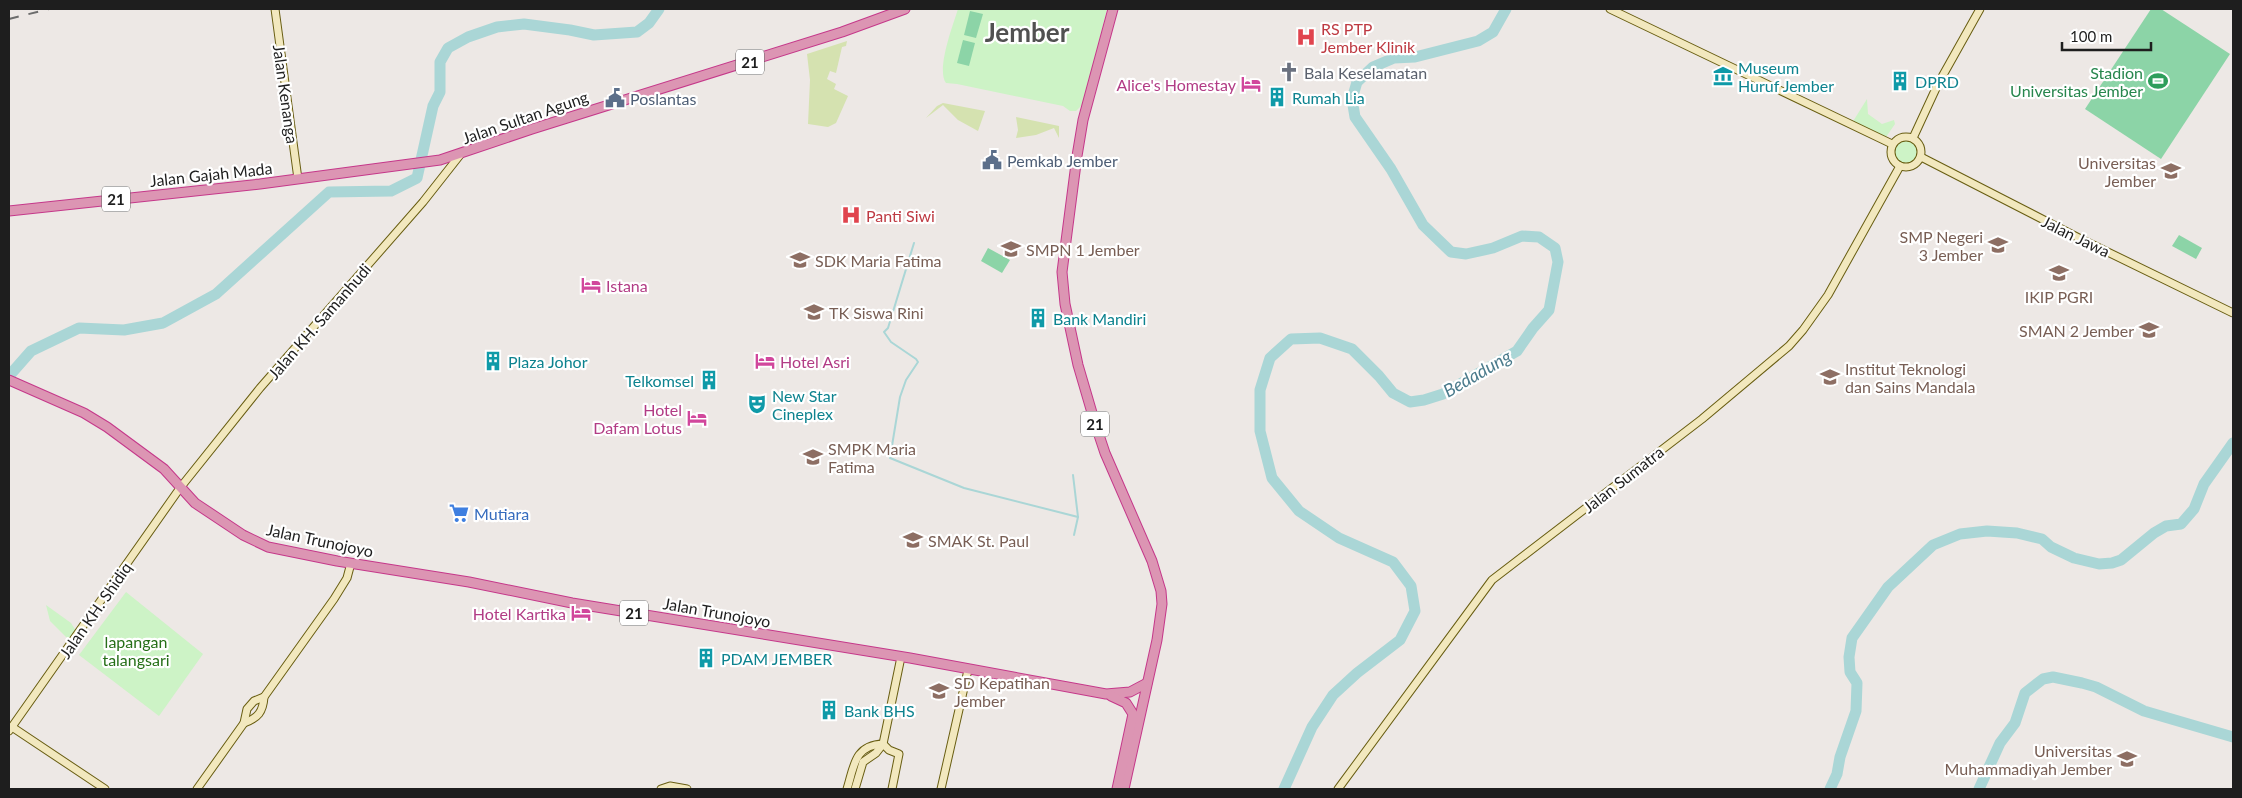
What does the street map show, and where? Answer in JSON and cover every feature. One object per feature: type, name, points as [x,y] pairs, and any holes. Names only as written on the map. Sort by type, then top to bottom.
[{"type":"highway","name":"Jalan Sultan Agung","points":[[417,162],[440,160],[460,155],[532,129],[834,35],[905,9]]},
{"type":"highway","name":"21","points":[[1113,10],[1076,156],[1065,235],[1063,283],[1065,304],[1078,366],[1095,423],[1105,453],[1149,554],[1161,591],[1160,621],[1141,718],[1124,789]]},
{"type":"highway","name":"Jalan Gajah Mada","points":[[9,211],[298,179],[417,162]]},
{"type":"highway","name":"21","points":[[9,380],[84,413],[107,427],[164,469],[180,488]]},
{"type":"highway","name":"Jalan Trunojoyo","points":[[180,488],[211,515],[252,541],[280,550],[468,582],[572,604],[901,657],[1106,694],[1130,692],[1147,683]]},
{"type":"highway","name":"21","points":[[1106,694],[1126,703],[1131,707],[1134,714],[1117,789]]},
{"type":"main road","name":"Jalan Kenanga","points":[[275,9],[298,179]]},
{"type":"main road","points":[[1610,9],[1892,144]]},
{"type":"main road","points":[[1913,138],[1938,84],[1980,9]]},
{"type":"main road","points":[[1902,137],[1913,138],[1920,146],[1921,157],[1913,165],[1907,167],[1900,166],[1892,156],[1892,144],[1902,137]]},
{"type":"main road","name":"Jalan KH. Samanhudi","points":[[180,488],[260,388],[423,202],[460,155]]},
{"type":"main road","name":"Jalan Jawa","points":[[1921,157],[2079,238],[2233,313]]},
{"type":"main road","name":"Jalan Sumatra","points":[[1338,789],[1492,580],[1702,419],[1788,346],[1803,330],[1834,285],[1900,166]]},
{"type":"main road","name":"Jalan KH. Shidiq","points":[[10,729],[180,488]]},
{"type":"main road","points":[[244,723],[261,713],[264,696],[334,599],[347,578],[351,563]]},
{"type":"main road","points":[[855,789],[863,762],[876,753],[882,744],[901,657]]},
{"type":"main road","points":[[941,789],[968,670]]},
{"type":"main road","points":[[197,789],[244,723],[247,708],[254,701],[264,696]]},
{"type":"main road","points":[[10,729],[105,789]]},
{"type":"main road","points":[[847,789],[860,752],[869,746],[882,744],[898,754],[892,789]]},
{"type":"main road","points":[[661,789],[670,786],[687,789]]},
{"type":"green space","points":[[958,9],[1107,9],[1083,104],[1076,111],[1070,111],[1063,106],[946,83],[943,77],[944,58]]},
{"type":"green space","name":"Stadion Universitas Jember","points":[[2151,9],[2161,9],[2230,54],[2161,159],[2085,109]]},
{"type":"green space","points":[[970,11],[983,14],[976,38],[964,35]]},
{"type":"green space","points":[[963,40],[975,43],[969,66],[957,63]]},
{"type":"green space","points":[[847,41],[846,46],[842,47],[836,73],[830,71],[827,79],[836,84],[834,89],[848,96],[836,123],[828,127],[808,124],[810,80],[807,54]]},
{"type":"green space","points":[[1867,99],[1868,114],[1882,124],[1894,120],[1895,124],[1886,137],[1852,123]]},
{"type":"green space","points":[[943,103],[985,111],[978,131],[958,120],[943,105],[926,118],[937,106]]},
{"type":"green space","points":[[1016,117],[1059,126],[1059,138],[1054,128],[1036,135],[1016,138],[1018,130]]},
{"type":"green space","points":[[1906,137],[1917,141],[1921,152],[1917,163],[1906,167],[1895,163],[1891,152],[1895,141]]},
{"type":"green space","points":[[2179,235],[2202,248],[2196,259],[2172,246]]},
{"type":"green space","points":[[988,248],[1010,260],[1002,273],[981,261]]},
{"type":"green space","name":"lapangan talangsari","points":[[126,592],[203,654],[159,716],[79,655]]},
{"type":"green space","points":[[46,605],[71,623],[76,631],[69,640],[50,621]]},
{"type":"waterway","points":[[9,376],[31,351],[79,328],[124,330],[163,323],[216,294],[329,192],[391,191],[417,178],[433,106],[440,92],[440,62],[448,48],[468,37],[497,27],[524,24],[594,35],[637,32],[649,23],[659,9]]},
{"type":"waterway","name":"Bedadung","points":[[1284,789],[1312,727],[1333,695],[1357,673],[1400,640],[1415,611],[1411,586],[1393,562],[1339,538],[1299,511],[1272,478],[1260,431],[1260,390],[1270,358],[1291,339],[1320,338],[1352,349],[1393,393],[1410,402],[1424,400],[1443,394],[1517,351],[1533,328],[1549,310],[1558,262],[1555,248],[1539,237],[1522,236],[1493,248],[1466,254],[1451,252],[1423,225],[1391,169],[1355,117],[1352,99],[1357,82],[1373,67],[1394,58],[1415,57],[1478,41],[1493,32],[1506,9]]},
{"type":"waterway","points":[[914,243],[888,328],[884,332],[891,342],[918,362],[906,380],[900,397],[890,458],[964,488],[1078,517]]},
{"type":"waterway","points":[[1830,789],[1837,774],[1840,757],[1856,711],[1857,683],[1850,672],[1849,657],[1852,638],[1888,587],[1933,545],[1960,534],[1987,531],[2017,533],[2042,539],[2051,547],[2074,558],[2099,564],[2121,560],[2154,533],[2166,526],[2181,524],[2194,509],[2204,484],[2233,443]]},
{"type":"waterway","points":[[1073,475],[1078,517],[1074,535]]},
{"type":"waterway","points":[[1979,789],[2000,743],[2015,723],[2025,693],[2043,679],[2053,677],[2096,687],[2144,711],[2233,737]]},
{"type":"railway","points":[[9,19],[49,9]]},
{"type":"place","name":"RS PTP Jember Klinik","points":[[1306,37]]},
{"type":"place","name":"Bala Keselamatan","points":[[1289,72]]},
{"type":"place","name":"Museum Huruf Jember","points":[[1723,76]]},
{"type":"place","name":"DPRD","points":[[1900,81]]},
{"type":"place","name":"Stadion Universitas Jember","points":[[2158,81]]},
{"type":"place","name":"Alice's Homestay","points":[[1251,84]]},
{"type":"place","name":"Rumah Lia","points":[[1277,97]]},
{"type":"place","name":"Poslantas","points":[[615,98]]},
{"type":"place","name":"Pemkab Jember","points":[[992,160]]},
{"type":"place","name":"Universitas Jember","points":[[2171,171]]},
{"type":"place","name":"Panti Siwi","points":[[851,215]]},
{"type":"place","name":"SMP Negeri 3 Jember","points":[[1998,245]]},
{"type":"place","name":"SMPN 1 Jember","points":[[1011,249]]},
{"type":"place","name":"SDK Maria Fatima","points":[[800,260]]},
{"type":"place","name":"IKIP PGRI","points":[[2059,273]]},
{"type":"place","name":"Istana","points":[[591,285]]},
{"type":"place","name":"TK Siswa Rini","points":[[814,312]]},
{"type":"place","name":"Bank Mandiri","points":[[1038,318]]},
{"type":"place","name":"SMAN 2 Jember","points":[[2149,330]]},
{"type":"place","name":"Plaza Johor","points":[[493,361]]},
{"type":"place","name":"Hotel Asri","points":[[765,361]]},
{"type":"place","name":"Institut Teknologi dan Sains Mandala","points":[[1830,377]]},
{"type":"place","name":"Telkomsel","points":[[709,380]]},
{"type":"place","name":"New Star Cineplex","points":[[757,404]]},
{"type":"place","name":"Hotel Dafam Lotus","points":[[697,418]]},
{"type":"place","name":"SMPK Maria Fatima","points":[[813,457]]},
{"type":"place","name":"Mutiara","points":[[459,513]]},
{"type":"place","name":"SMAK St. Paul","points":[[913,540]]},
{"type":"place","name":"Hotel Kartika","points":[[581,613]]},
{"type":"place","name":"PDAM JEMBER","points":[[706,658]]},
{"type":"place","name":"SD Kepatihan Jember","points":[[939,691]]},
{"type":"place","name":"Bank BHS","points":[[829,710]]},
{"type":"place","name":"Universitas Muhammadiyah Jember","points":[[2127,759]]},
{"type":"district","name":"Jember","points":[[1027,32]]}]
